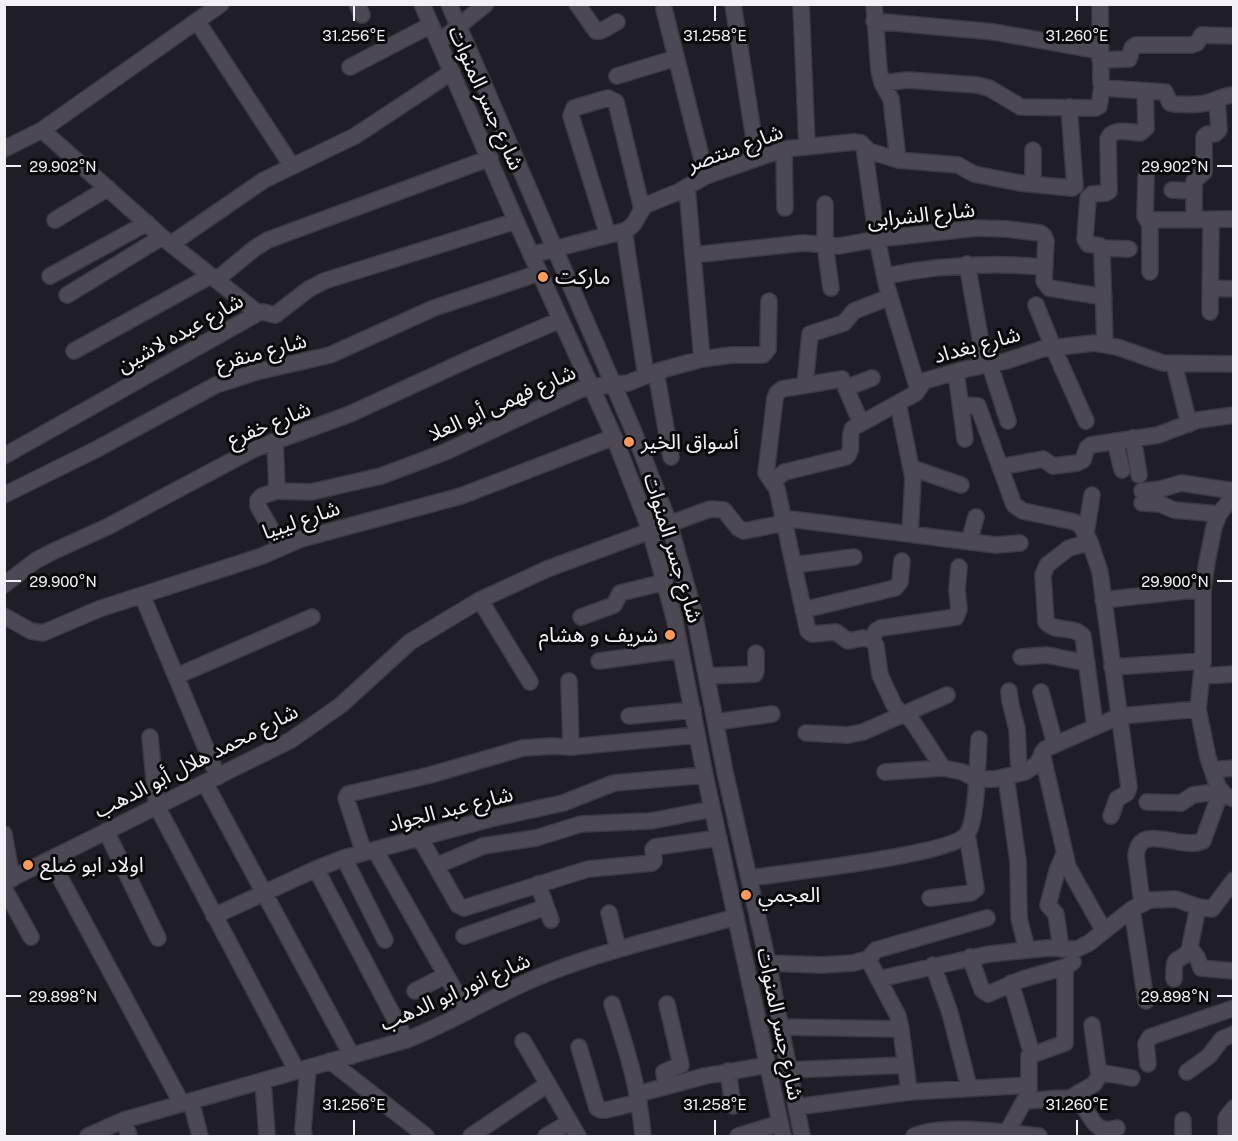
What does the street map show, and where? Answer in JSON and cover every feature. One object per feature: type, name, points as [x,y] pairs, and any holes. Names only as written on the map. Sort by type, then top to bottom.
[{"type":"street","points":[[4,149],[42,130],[221,4]]},
{"type":"street","name":"شارع جسر المنوات","points":[[422,4],[531,255],[614,437],[650,530],[665,582],[680,650],[781,1130]]},
{"type":"street","name":"شارع جسر المنوات","points":[[449,4],[648,467],[669,523],[686,582],[707,676],[725,772],[768,963],[802,1137]]},
{"type":"street","points":[[439,42],[486,4]]},
{"type":"street","points":[[577,4],[596,31],[601,31],[617,22]]},
{"type":"street","points":[[733,4],[757,158]]},
{"type":"street","points":[[801,4],[807,146]]},
{"type":"street","points":[[874,4],[879,70],[892,105],[898,160]]},
{"type":"street","points":[[882,83],[908,80],[977,85],[988,88],[1021,107],[1097,108],[1102,87],[1100,4]]},
{"type":"street","points":[[664,9],[706,176]]},
{"type":"street","points":[[197,21],[292,166]]},
{"type":"street","points":[[874,21],[994,32],[1129,59],[1132,48],[1136,45],[1192,45],[1197,43],[1202,35],[1233,36]]},
{"type":"street","points":[[350,67],[431,25]]},
{"type":"street","points":[[617,76],[676,58]]},
{"type":"street","points":[[67,295],[166,240],[258,184],[355,136],[452,72]]},
{"type":"street","points":[[1102,87],[1165,93],[1172,104],[1203,104],[1227,94],[1233,94]]},
{"type":"street","points":[[1129,249],[1088,244],[1085,239],[1088,198],[1092,194],[1106,193],[1110,189],[1108,139],[1110,134],[1115,132],[1140,133],[1146,128],[1145,91]]},
{"type":"street","points":[[608,235],[571,116],[574,108],[608,98],[616,102],[642,209]]},
{"type":"street","points":[[1194,220],[1194,180],[1204,172],[1204,137],[1219,130],[1216,99]]},
{"type":"street","name":"شارع منتصر","points":[[624,231],[634,225],[642,209],[706,176],[784,149],[807,146],[854,142],[869,151],[898,160],[958,165],[974,174],[1072,188],[1075,186],[1069,107]]},
{"type":"street","points":[[42,130],[166,240],[258,313]]},
{"type":"street","points":[[864,147],[877,239],[885,276],[918,389]]},
{"type":"street","points":[[784,149],[785,208]]},
{"type":"street","points":[[1033,150],[1033,184]]},
{"type":"street","points":[[74,351],[213,278],[268,240],[489,158]]},
{"type":"street","points":[[1146,177],[1145,216],[1150,221],[1150,272]]},
{"type":"street","points":[[687,187],[702,359]]},
{"type":"street","points":[[55,219],[108,188]]},
{"type":"street","points":[[1172,190],[1194,191]]},
{"type":"street","points":[[825,204],[825,245],[831,288]]},
{"type":"street","points":[[1150,221],[1233,219]]},
{"type":"street","name":"شارع عبده لاشين","points":[[4,456],[258,313],[266,312],[275,315],[324,281],[516,220]]},
{"type":"street","points":[[1210,312],[1211,220]]},
{"type":"street","points":[[50,276],[147,223]]},
{"type":"street","name":"شارع الشرابى","points":[[693,255],[803,243],[839,246],[877,239],[977,228],[1007,229],[1044,236],[1046,242],[1044,281],[1050,288],[1104,297]]},
{"type":"street","points":[[531,255],[624,231],[651,374],[671,457]]},
{"type":"street","points":[[1099,247],[1104,297],[1105,345]]},
{"type":"street","points":[[885,276],[967,264],[1045,267]]},
{"type":"street","points":[[967,264],[988,365],[1008,422]]},
{"type":"street","name":"شارع منقرع","points":[[4,495],[95,450],[216,385],[256,372],[330,355],[434,308],[539,273]]},
{"type":"street","points":[[1210,288],[1233,289]]},
{"type":"street","points":[[805,385],[810,334],[844,323],[854,311],[890,297]]},
{"type":"street","name":"شارع فهمى أبو العلا","points":[[277,491],[311,492],[381,476],[445,452],[591,386],[628,383],[702,359],[763,355],[768,349],[769,301]]},
{"type":"street","points":[[1036,305],[1086,421]]},
{"type":"street","name":"شارع خفرع","points":[[4,585],[35,561],[106,527],[254,449],[350,414],[560,320]]},
{"type":"street","name":"شارع بغداد","points":[[861,423],[915,393],[924,381],[1053,347],[1094,343],[1117,347],[1151,360],[1174,364],[1233,364]]},
{"type":"street","points":[[1174,364],[1189,424]]},
{"type":"street","points":[[956,372],[965,439]]},
{"type":"street","points":[[772,481],[785,472],[846,457],[851,449],[851,432],[861,423],[843,381],[839,378],[782,389],[776,395],[765,467],[766,473],[777,489],[808,631],[810,633],[837,632],[848,641],[863,638],[872,640],[876,646],[880,675],[896,709],[911,719],[943,768]]},
{"type":"street","points":[[846,388],[872,378]]},
{"type":"street","points":[[898,403],[912,468],[910,534]]},
{"type":"street","points":[[962,405],[978,406],[1011,498],[1018,509],[1075,522],[1088,538],[1100,572],[1128,791],[1118,798],[1111,816]]},
{"type":"street","points":[[1000,467],[1043,459],[1057,467],[1077,463],[1083,460],[1087,448],[1115,441],[1158,435],[1214,417],[1233,415]]},
{"type":"street","name":"شارع ليبيا","points":[[4,615],[31,632],[43,633],[99,609],[262,556],[322,533],[460,496],[614,437]]},
{"type":"street","points":[[1133,438],[1141,490],[1160,504],[1174,510],[1220,514]]},
{"type":"street","points":[[275,441],[277,491],[262,496],[257,502],[281,547]]},
{"type":"street","points":[[1115,441],[1122,470]]},
{"type":"street","points":[[912,468],[961,485]]},
{"type":"street","points":[[1141,490],[1161,489],[1181,483],[1233,491],[1231,500],[1220,514],[1214,527],[1203,589],[1202,668],[1198,709],[1200,727],[1212,770],[1227,795]]},
{"type":"street","points":[[1088,538],[1092,495]]},
{"type":"street","points":[[669,523],[718,508],[724,510],[738,528],[744,531],[783,521],[999,546],[1020,543]]},
{"type":"street","points":[[969,542],[976,517]]},
{"type":"street","name":"شارع محمد هلال أبو الدهب","points":[[7,883],[106,831],[291,740],[351,696],[410,642],[480,600],[547,569],[669,523]]},
{"type":"street","points":[[1088,538],[1060,554],[1047,565],[1043,575],[1046,622],[1050,627],[1077,631],[1084,641],[1095,726]]},
{"type":"street","points":[[794,565],[854,557]]},
{"type":"street","points":[[803,610],[895,588],[899,584],[902,561]]},
{"type":"street","points":[[872,640],[876,631],[881,628],[956,617],[959,614],[957,590],[959,567]]},
{"type":"street","points":[[581,617],[614,605],[620,593],[665,582]]},
{"type":"street","points":[[1103,600],[1203,589]]},
{"type":"street","points":[[142,595],[177,676],[211,780],[263,893],[352,1056]]},
{"type":"street","points":[[480,600],[530,682]]},
{"type":"street","points":[[177,676],[312,616]]},
{"type":"street","points":[[599,660],[680,650]]},
{"type":"street","points":[[707,676],[755,674],[756,653]]},
{"type":"street","points":[[1021,657],[1047,655],[1087,663]]},
{"type":"street","points":[[1112,667],[1202,668],[1233,674]]},
{"type":"street","points":[[569,681],[571,694],[570,747]]},
{"type":"street","points":[[1009,691],[1019,739],[1012,775],[1019,918],[1027,950]]},
{"type":"street","points":[[1041,692],[1055,744]]},
{"type":"street","points":[[806,733],[848,735],[863,732],[947,695]]},
{"type":"street","points":[[885,772],[943,768],[986,780],[1012,775],[1037,764],[1045,749],[1120,716],[1198,709]]},
{"type":"street","points":[[629,716],[693,710]]},
{"type":"street","points":[[716,722],[772,714]]},
{"type":"street","points":[[467,1012],[370,851],[346,798],[348,794],[430,776],[523,748],[570,747],[698,735]]},
{"type":"street","points":[[150,737],[158,806],[214,916],[302,1069],[304,1137]]},
{"type":"street","points":[[749,878],[901,856],[960,841],[967,834],[975,809],[979,739]]},
{"type":"street","points":[[1042,753],[1060,827],[1064,854],[1075,881],[1104,931]]},
{"type":"street","points":[[1212,770],[1233,768]]},
{"type":"street","name":"شارع عبد الجواد","points":[[214,916],[344,858],[490,819],[563,803],[614,783],[705,776]]},
{"type":"street","points":[[1147,802],[1181,803],[1193,795],[1227,795]]},
{"type":"street","points":[[1146,1001],[1137,906],[1136,849],[1146,838],[1153,837],[1165,841],[1193,843],[1203,841],[1227,795]]},
{"type":"street","points":[[436,866],[483,846],[536,838],[581,824],[651,820],[712,809]]},
{"type":"street","points":[[106,831],[158,938]]},
{"type":"street","points":[[4,834],[7,883],[31,937]]},
{"type":"street","points":[[930,898],[971,892],[976,889],[967,834]]},
{"type":"street","points":[[420,838],[458,905],[464,908],[588,869],[651,864],[654,862],[654,848],[719,838]]},
{"type":"street","points":[[1061,949],[1056,914],[1048,905],[1064,854]]},
{"type":"street","points":[[344,858],[385,940]]},
{"type":"street","points":[[51,859],[186,1102],[200,1137]]},
{"type":"street","points":[[316,869],[406,1041]]},
{"type":"street","points":[[879,979],[970,957],[1027,950],[1070,950],[1083,947],[1137,906],[1167,898],[1176,899],[1198,908],[1212,909],[1227,898],[1233,880]]},
{"type":"street","points":[[464,936],[549,914],[538,884]]},
{"type":"street","points":[[1174,979],[1174,962],[1188,953],[1198,908]]},
{"type":"street","points":[[609,914],[618,949]]},
{"type":"street","name":"شارع انور ابو الدهب","points":[[88,1137],[124,1120],[406,1041],[505,991],[543,975],[618,949],[736,917]]},
{"type":"street","points":[[768,963],[862,962],[876,950],[987,918]]},
{"type":"street","points":[[970,957],[984,993],[989,993],[1011,983],[1065,967],[1079,955],[1083,947]]},
{"type":"street","points":[[1190,948],[1197,957],[1201,969],[1233,971]]},
{"type":"street","points":[[868,959],[893,1005],[901,1029],[909,1092]]},
{"type":"street","points":[[933,965],[950,1013],[969,1087]]},
{"type":"street","points":[[1006,1134],[1024,1101],[1029,1085],[1028,1058],[1032,1054],[1065,1043],[1065,967]]},
{"type":"street","points":[[415,991],[446,975]]},
{"type":"street","points":[[1011,983],[1032,1054]]},
{"type":"street","points":[[612,1004],[633,1071],[639,1098],[643,1137]]},
{"type":"street","points":[[666,1086],[664,1072],[681,1065],[667,1004]]},
{"type":"street","points":[[1148,1064],[1146,1044],[1150,1037],[1233,1008]]},
{"type":"street","points":[[1024,1101],[1070,1098],[1097,1080],[1099,1072],[1097,1025],[1066,1026]]},
{"type":"street","points":[[781,1027],[901,1029]]},
{"type":"street","points":[[1187,1072],[1209,1056],[1222,1039],[1233,1034]]},
{"type":"street","points":[[523,1041],[578,1137]]},
{"type":"street","points":[[579,1047],[597,1108],[601,1110],[639,1098],[666,1086],[728,1071],[768,1065]]},
{"type":"street","points":[[330,1061],[426,1137]]},
{"type":"street","points":[[789,1070],[905,1065]]},
{"type":"street","points":[[728,1071],[734,1106]]},
{"type":"street","points":[[1099,1072],[1132,1078]]},
{"type":"street","points":[[263,1081],[267,1137]]},
{"type":"street","points":[[471,1137],[548,1084]]},
{"type":"street","points":[[796,1107],[909,1092],[1029,1085]]},
{"type":"street","points":[[1070,1098],[1080,1103],[1096,1126],[1106,1130],[1117,1128]]},
{"type":"street","points":[[1226,1137],[1226,1118],[1233,1108]]},
{"type":"street","points":[[124,1120],[129,1137]]},
{"type":"street","points":[[1183,1120],[1183,1137]]},
{"type":"street","points":[[546,1137],[570,1122]]},
{"type":"street","points":[[738,1137],[781,1130]]},
{"type":"street","points":[[914,1137],[936,1130],[1039,1137]]},
{"type":"place","name":"ماركت","points":[[543,277]]},
{"type":"place","name":"أسواق الخير","points":[[629,442]]},
{"type":"place","name":"شريف و هشام","points":[[670,635]]},
{"type":"place","name":"اولاد ابو ضلع","points":[[28,865]]},
{"type":"place","name":"العجمي","points":[[746,895]]}]
